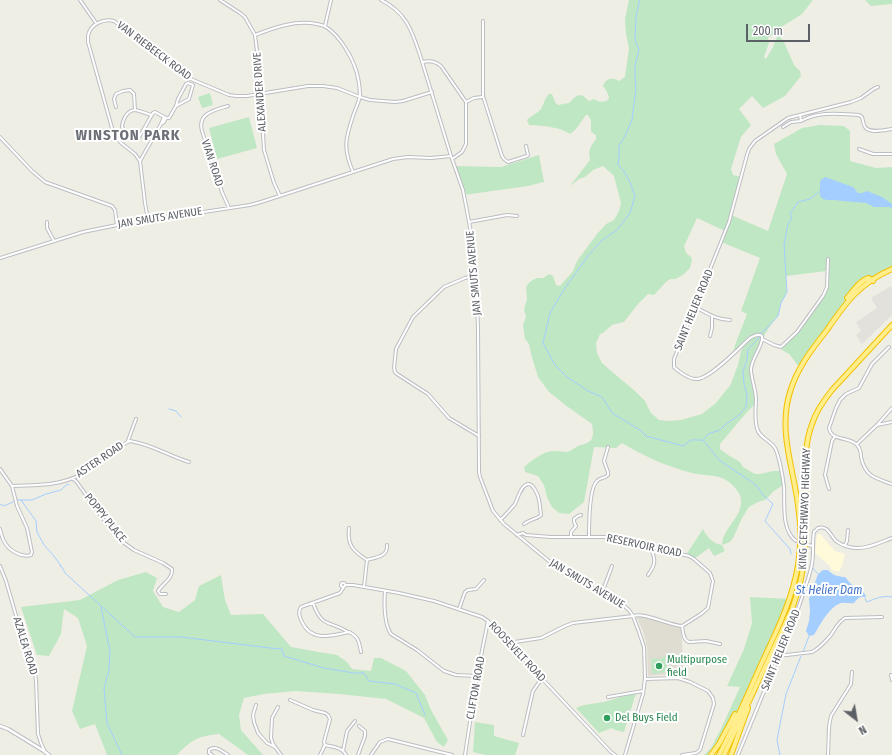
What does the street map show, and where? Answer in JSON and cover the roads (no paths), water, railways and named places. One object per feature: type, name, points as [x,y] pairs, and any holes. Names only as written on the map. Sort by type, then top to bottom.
[{"type":"highway","name":"KING CETSHWAYO HIGHWAY","points":[[719,755],[781,622],[793,591],[800,549],[799,515],[786,445],[785,429],[785,414],[792,384],[802,364],[833,320],[853,296],[872,280],[892,269]]},
{"type":"highway","name":"KING CETSHWAYO HIGHWAY","points":[[724,755],[792,610],[800,585],[805,548],[805,463],[807,443],[816,414],[832,389],[892,325]]},
{"type":"highway","points":[[731,755],[755,688]]},
{"type":"highway","points":[[711,755],[722,739],[749,691]]},
{"type":"street","points":[[80,0],[96,23],[89,32],[88,42],[112,128],[120,142],[133,152],[140,161],[148,220]]},
{"type":"street","name":"ALEXANDER DRIVE","points":[[220,0],[245,17],[255,35],[258,52],[264,150],[274,183],[280,196]]},
{"type":"street","points":[[325,26],[332,0]]},
{"type":"street","points":[[381,0],[393,7],[403,16],[414,39],[423,62],[452,158],[462,152],[466,144],[466,102],[441,66],[432,61],[423,62]]},
{"type":"street","name":"VAN RIEBEECK ROAD","points":[[96,23],[107,20],[114,21],[182,74],[190,79],[229,95],[242,96],[308,86],[323,86],[337,88],[378,102],[395,102],[432,92]]},
{"type":"street","points":[[483,21],[482,96],[504,160],[508,162],[527,156],[526,146]]},
{"type":"street","points":[[255,35],[290,24],[308,22],[325,26],[340,41],[348,52],[358,78],[360,97],[347,134],[345,147],[347,158],[353,172]]},
{"type":"street","points":[[176,106],[189,99],[195,81]]},
{"type":"street","points":[[140,161],[165,118],[169,118],[186,84],[188,83],[193,85]]},
{"type":"street","name":"SAINT HELIER ROAD","points":[[762,339],[759,335],[750,338],[710,373],[698,379],[689,377],[676,369],[674,365],[674,358],[729,222],[749,149],[755,142],[788,118],[851,102],[861,98],[878,87]]},
{"type":"street","points":[[116,107],[114,99],[116,94],[130,90],[134,94],[135,110]]},
{"type":"street","points":[[466,102],[482,96]]},
{"type":"street","name":"VIAN ROAD","points":[[228,106],[212,112],[204,117],[201,123],[202,131],[223,196],[229,208]]},
{"type":"street","points":[[152,115],[135,110],[131,111],[123,121],[122,126],[129,136],[136,140],[138,139],[152,115],[153,113],[155,112],[165,118]]},
{"type":"street","points":[[783,127],[791,122],[801,121],[808,117],[823,114],[860,115],[862,116],[865,127],[869,130],[879,131],[892,129]]},
{"type":"street","points":[[800,115],[801,121]]},
{"type":"street","points":[[0,139],[45,182],[112,206],[115,210],[117,225]]},
{"type":"street","points":[[859,149],[873,154],[892,154]]},
{"type":"street","name":"JAN SMUTS AVENUE","points":[[0,258],[95,229],[256,204],[393,159],[406,157],[452,158],[463,190],[474,249],[478,327],[480,477],[493,511],[500,520],[561,571],[616,599],[629,610],[633,616],[644,647],[645,679],[625,755]]},
{"type":"street","points":[[469,222],[507,216],[517,216]]},
{"type":"street","points":[[47,222],[47,228],[54,241]]},
{"type":"street","points":[[796,541],[790,535],[786,526],[784,485],[777,453],[773,446],[758,433],[756,424],[755,392],[751,369],[762,339],[781,347],[797,332],[826,292],[828,259]]},
{"type":"street","points":[[476,275],[444,287],[413,317],[397,347],[394,368],[397,374],[428,394],[449,418],[479,436]]},
{"type":"street","points":[[695,307],[720,319],[730,320]]},
{"type":"street","points":[[710,336],[712,316]]},
{"type":"street","points":[[889,347],[872,364],[859,388],[846,394],[839,403],[829,428],[831,433],[835,436],[857,444],[860,449],[862,462],[866,471],[872,476],[892,484]]},
{"type":"street","points":[[857,444],[892,408]]},
{"type":"street","points":[[128,441],[136,419]]},
{"type":"street","points":[[877,425],[892,422]]},
{"type":"street","points":[[829,488],[825,475],[832,441],[835,436]]},
{"type":"street","name":"ASTER ROAD","points":[[12,486],[42,485],[73,479],[91,469],[128,441],[134,441],[157,449],[188,462]]},
{"type":"street","points":[[589,537],[590,503],[594,484],[596,481],[605,478],[608,475],[604,461],[608,447]]},
{"type":"street","points":[[0,469],[12,486],[17,506],[27,528],[32,552],[31,555],[23,556],[11,550],[4,541],[0,529]]},
{"type":"street","name":"POPPY PLACE","points":[[73,479],[120,540],[134,550],[163,563],[172,569],[171,576],[158,591],[160,594],[166,594]]},
{"type":"street","points":[[500,520],[508,513],[527,484],[533,487],[538,497],[542,515],[524,524]]},
{"type":"street","points":[[571,537],[571,532],[576,526],[574,519],[581,515]]},
{"type":"street","name":"SAINT HELIER ROAD","points":[[738,755],[804,591],[812,564],[814,532],[821,527],[826,528],[836,540],[845,545]]},
{"type":"street","points":[[349,528],[349,542],[351,546],[367,560]]},
{"type":"street","points":[[848,530],[847,542],[845,545],[853,548],[861,548],[892,538]]},
{"type":"street","name":"RESERVOIR ROAD","points":[[517,535],[523,533],[526,535],[551,537],[616,539],[694,558],[712,575],[713,581],[708,608],[682,626]]},
{"type":"street","points":[[524,541],[527,537],[526,535]]},
{"type":"street","points":[[367,560],[384,554],[387,550],[387,545]]},
{"type":"street","points":[[808,545],[813,546]]},
{"type":"street","points":[[648,575],[655,563],[650,547]]},
{"type":"street","points":[[364,587],[367,560]]},
{"type":"street","name":"AZALEA ROAD","points":[[0,566],[22,636],[34,668],[38,734],[44,751]]},
{"type":"street","points":[[602,593],[612,566]]},
{"type":"street","points":[[459,609],[465,592],[476,589],[484,580]]},
{"type":"street","name":"ROOSEVELT ROAD","points":[[314,603],[340,593],[345,586],[353,584],[439,603],[479,615],[488,621],[615,755]]},
{"type":"street","points":[[385,591],[386,623],[391,634],[417,650],[444,671],[456,675],[477,676]]},
{"type":"street","points":[[348,632],[340,635],[321,636],[314,634],[308,631],[303,625],[299,611],[301,607],[314,603],[318,614],[323,621],[343,629],[356,636],[361,652]]},
{"type":"street","points":[[508,643],[541,638],[573,623],[640,615],[682,626],[684,638],[687,642],[720,644]]},
{"type":"street","points":[[778,656],[812,652],[822,646],[840,621],[845,618],[882,617]]},
{"type":"street","name":"CLIFTON ROAD","points":[[465,755],[477,676],[488,621]]},
{"type":"street","points":[[486,628],[494,628]]},
{"type":"street","points":[[828,755],[831,716],[851,684],[852,672]]},
{"type":"street","points":[[892,675],[892,680]]},
{"type":"street","points":[[523,735],[533,691],[542,678]]},
{"type":"street","points":[[645,679],[680,678],[704,688],[712,696],[714,704],[700,750],[696,753],[682,755]]},
{"type":"street","points":[[608,697],[643,691]]},
{"type":"street","points":[[290,700],[328,715],[330,719],[324,742],[325,745],[320,755]]},
{"type":"street","points":[[256,704],[252,715],[258,733],[267,743],[275,747]]},
{"type":"street","points":[[278,707],[272,720],[271,738],[281,755]]},
{"type":"street","points":[[343,751],[347,731],[355,721]]},
{"type":"street","points":[[0,726],[11,731],[49,755]]},
{"type":"street","points":[[358,755],[365,736],[365,731],[359,726]]},
{"type":"street","points":[[371,755],[381,741],[388,739],[452,755]]},
{"type":"street","points":[[325,745],[338,748],[346,755]]},
{"type":"street","points":[[212,755],[208,750],[211,748],[215,748],[228,755]]},
{"type":"water","points":[[825,177],[853,187],[858,193],[867,191],[882,197],[892,204],[892,208],[874,207],[866,203],[823,199],[820,196],[820,181]]},
{"type":"water","name":"St Helier Dam","points":[[823,570],[828,570],[840,577],[845,577],[851,584],[862,590],[866,596],[859,598],[854,603],[841,603],[837,605],[825,617],[814,635],[809,636],[806,631],[810,611],[809,599],[818,574]]},
{"type":"waterway","points":[[639,0],[636,16],[635,40],[639,50],[635,65],[636,88],[632,120],[619,145],[618,165],[623,170],[630,182],[635,196],[630,213],[617,230],[601,241],[565,288],[550,313],[543,343],[555,365],[567,377],[588,391],[602,397],[612,413],[640,430],[646,436],[683,446],[691,440],[703,440],[719,460],[756,485],[763,495],[773,504],[765,521],[790,549],[791,554]]},
{"type":"waterway","points":[[704,439],[708,434],[720,430],[739,415],[746,407],[747,395],[743,371],[747,360],[748,349],[778,316],[781,303],[787,292],[784,244],[788,224],[792,218],[790,214],[798,202],[810,199],[820,191]]},
{"type":"waterway","points":[[169,409],[176,411],[181,417]]},
{"type":"waterway","points":[[17,500],[32,500],[61,490],[68,484],[69,485]]},
{"type":"waterway","points":[[21,500],[36,521],[37,532],[44,545],[61,566]]},
{"type":"waterway","points":[[0,504],[4,506],[15,501]]},
{"type":"waterway","points":[[60,566],[65,573],[135,637],[181,637],[282,649],[284,656],[324,668],[354,673],[364,673],[369,681],[395,684],[416,693],[425,715]]},
{"type":"waterway","points":[[812,567],[818,574]]},
{"type":"waterway","points":[[865,598],[867,602],[882,597],[892,597]]},
{"type":"waterway","points":[[101,607],[110,651],[109,670],[104,688],[107,723],[122,755]]},
{"type":"waterway","points":[[803,652],[809,636]]},
{"type":"waterway","points":[[780,755],[777,740],[786,694],[801,656]]},
{"type":"place","name":"Multipurpose field","points":[[659,666]]},
{"type":"place","name":"Del Buys Field","points":[[607,718]]},
{"type":"district","name":"WINSTON PARK","points":[[128,136]]}]
